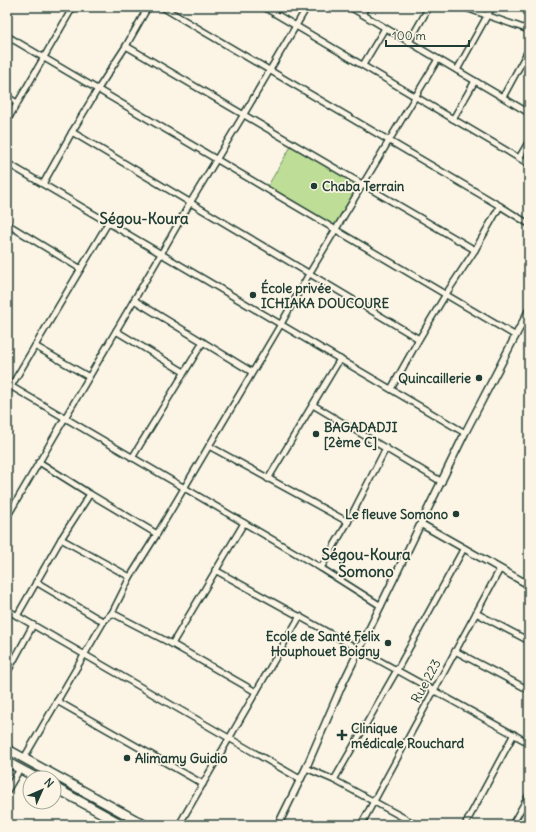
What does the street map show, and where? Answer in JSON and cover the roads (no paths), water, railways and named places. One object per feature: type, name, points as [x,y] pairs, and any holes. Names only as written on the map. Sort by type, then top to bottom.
[{"type":"main road","points":[[7,749],[146,825]]},
{"type":"main road","points":[[7,762],[20,769]]},
{"type":"main road","points":[[62,791],[124,825]]},
{"type":"street","points":[[7,121],[72,7]]},
{"type":"street","points":[[43,184],[72,132],[126,46],[148,7]]},
{"type":"street","points":[[162,7],[529,224]]},
{"type":"street","points":[[264,7],[529,164]]},
{"type":"street","points":[[7,517],[190,202],[307,7]]},
{"type":"street","points":[[350,7],[529,113]]},
{"type":"street","points":[[362,14],[366,7]]},
{"type":"street","points":[[409,42],[429,7]]},
{"type":"street","points":[[463,7],[529,30]]},
{"type":"street","points":[[457,70],[492,7]]},
{"type":"street","points":[[363,65],[385,28]]},
{"type":"street","points":[[7,36],[516,336]]},
{"type":"street","points":[[126,46],[475,250]]},
{"type":"street","points":[[503,97],[529,49]]},
{"type":"street","points":[[24,758],[104,621],[112,613],[130,578],[281,324],[362,184],[438,59]]},
{"type":"street","points":[[453,119],[475,81]]},
{"type":"street","points":[[7,97],[17,103]]},
{"type":"street","points":[[72,132],[419,339]]},
{"type":"street","points":[[519,158],[529,141]]},
{"type":"street","points":[[7,163],[465,433]]},
{"type":"street","points":[[391,389],[419,339],[475,250],[500,206]]},
{"type":"street","points":[[7,392],[9,385],[35,346],[108,222]]},
{"type":"street","points":[[7,224],[81,269]]},
{"type":"street","points":[[134,300],[252,372]]},
{"type":"street","points":[[278,825],[306,768],[342,685],[465,433],[529,310]]},
{"type":"street","points":[[116,331],[184,372]]},
{"type":"street","points":[[132,458],[203,342]]},
{"type":"street","points":[[35,346],[89,377]]},
{"type":"street","points":[[268,479],[340,359]]},
{"type":"street","points":[[9,385],[321,568],[381,606]]},
{"type":"street","points":[[313,405],[442,482]]},
{"type":"street","points":[[209,446],[348,522]]},
{"type":"street","points":[[321,568],[348,522],[386,448]]},
{"type":"street","points":[[39,462],[157,534]]},
{"type":"street","points":[[16,616],[90,494]]},
{"type":"street","points":[[172,644],[244,523]]},
{"type":"street","points":[[421,524],[529,585]]},
{"type":"street","points":[[62,539],[130,578]]},
{"type":"street","points":[[334,780],[464,548]]},
{"type":"street","name":"Rue 223","points":[[361,825],[500,569]]},
{"type":"street","points":[[216,570],[529,743]]},
{"type":"street","points":[[36,582],[104,621]]},
{"type":"street","points":[[7,610],[300,779]]},
{"type":"street","points":[[112,613],[172,644],[256,692]]},
{"type":"street","points":[[476,613],[529,641]]},
{"type":"street","points":[[179,825],[300,616]]},
{"type":"street","points":[[7,673],[33,625]]},
{"type":"street","points":[[455,651],[529,690]]},
{"type":"street","points":[[57,701],[203,784]]},
{"type":"street","points":[[465,825],[514,734]]},
{"type":"street","points":[[306,768],[334,780],[417,825]]},
{"type":"street","points":[[7,791],[20,769]]},
{"type":"street","points":[[512,825],[529,795]]},
{"type":"waterway","points":[[99,795],[153,825]]},
{"type":"place","name":"Chaba Terrain","points":[[314,186]]},
{"type":"place","name":"École privée ICHIAKA DOUCOURE","points":[[253,295]]},
{"type":"place","name":"Quincaillerie","points":[[479,378]]},
{"type":"place","name":"BAGADADJI [2ème C]","points":[[316,434]]},
{"type":"place","name":"Le fleuve Somono","points":[[456,514]]},
{"type":"place","name":"Ecole de Santé Felix Houphouet Boigny","points":[[388,643]]},
{"type":"place","name":"Clinique médicale Rouchard","points":[[342,735]]},
{"type":"place","name":"Alimamy Guidio","points":[[127,758]]},
{"type":"district","name":"Ségou-Koura","points":[[144,218]]},
{"type":"district","name":"Ségou-Koura Somono","points":[[366,562]]}]
